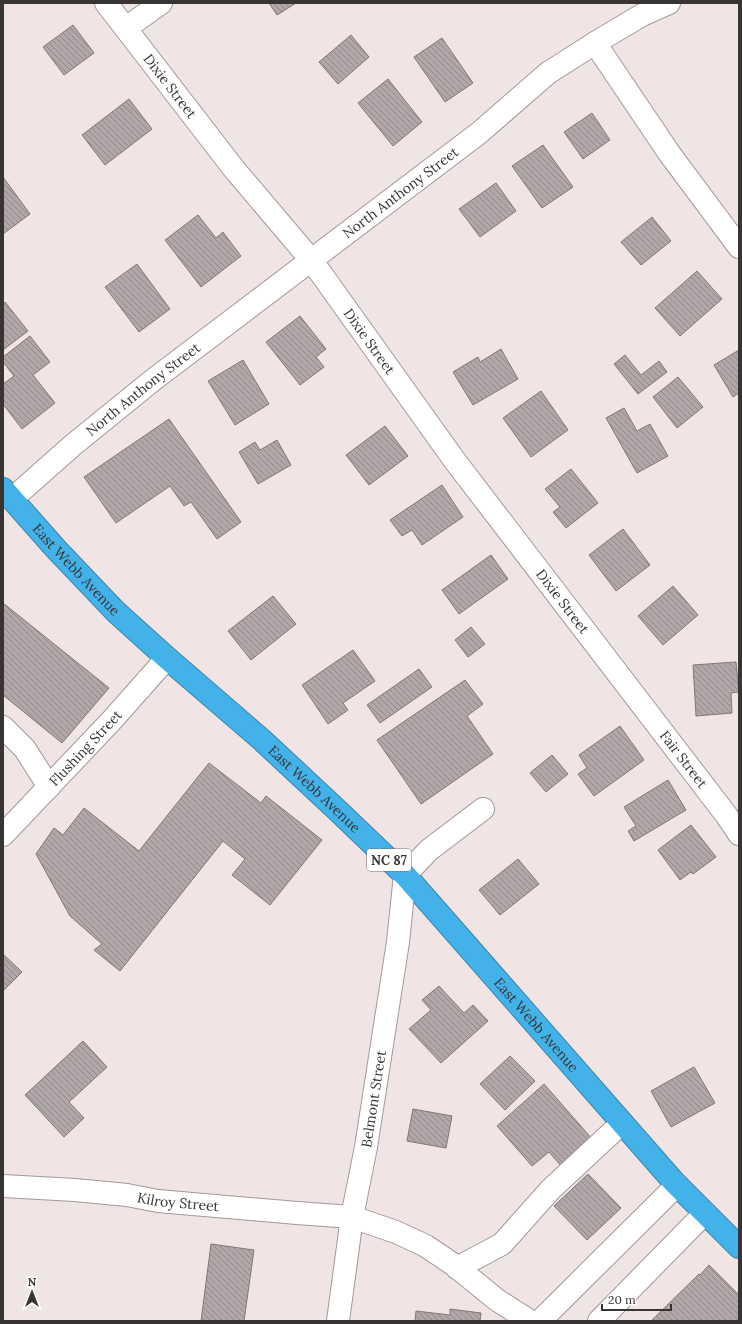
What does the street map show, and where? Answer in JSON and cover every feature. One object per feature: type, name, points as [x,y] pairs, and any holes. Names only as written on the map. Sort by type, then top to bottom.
[{"type":"highway","name":"East Webb Avenue","points":[[8,494],[56,549],[116,612],[262,740],[405,875],[677,1185],[739,1247]]},
{"type":"street","name":"Dixie Street","points":[[106,3],[234,169],[312,261],[455,461],[626,685]]},
{"type":"street","points":[[126,28],[161,3]]},
{"type":"street","name":"North Anthony Street","points":[[8,494],[73,445],[153,380],[479,133],[548,73],[642,15],[669,3]]},
{"type":"street","points":[[595,43],[669,154],[739,247]]},
{"type":"street","name":"Flushing Street","points":[[3,835],[113,719],[167,658]]},
{"type":"street","name":"Fair Street","points":[[626,685],[739,834]]},
{"type":"street","points":[[3,727],[25,749],[49,787]]},
{"type":"street","points":[[405,875],[429,850],[483,809]]},
{"type":"street","name":"Belmont Street","points":[[338,1321],[352,1217],[366,1147],[398,942],[405,875]]},
{"type":"street","points":[[457,1268],[502,1244],[551,1189],[622,1123]]},
{"type":"street","points":[[540,1321],[677,1185]]},
{"type":"street","name":"Kilroy Street","points":[[3,1186],[74,1190],[127,1195],[158,1201],[352,1217],[396,1232],[426,1246],[457,1268],[497,1300],[530,1321]]},
{"type":"street","points":[[599,1321],[705,1213]]},
{"type":"building","points":[[269,3],[296,3],[277,15]]},
{"type":"building","points":[[73,25],[94,53],[64,75],[43,47]]},
{"type":"building","points":[[351,35],[369,57],[338,84],[319,62]]},
{"type":"building","points":[[442,38],[473,83],[445,102],[414,57]]},
{"type":"building","points":[[388,79],[422,122],[393,146],[358,103]]},
{"type":"building","points":[[129,99],[152,129],[105,165],[82,135]]},
{"type":"building","points":[[592,113],[610,140],[583,159],[564,132]]},
{"type":"building","points":[[543,145],[573,187],[542,208],[512,166]]},
{"type":"building","points":[[3,177],[30,214],[3,234]]},
{"type":"building","points":[[496,183],[516,211],[480,237],[459,209]]},
{"type":"building","points":[[198,215],[216,238],[223,232],[241,256],[201,287],[165,240]]},
{"type":"building","points":[[652,217],[671,241],[641,265],[621,242]]},
{"type":"building","points":[[137,264],[170,309],[139,332],[105,287]]},
{"type":"building","points":[[697,271],[722,299],[680,336],[655,308]]},
{"type":"building","points":[[5,302],[28,331],[3,350],[3,304]]},
{"type":"building","points":[[300,316],[326,349],[316,357],[324,367],[300,385],[266,342]]},
{"type":"building","points":[[30,336],[50,362],[33,375],[55,403],[22,429],[3,404],[3,384],[14,376],[3,362],[3,357]]},
{"type":"building","points":[[501,349],[518,379],[473,405],[453,372],[478,357],[480,362]]},
{"type":"building","points":[[739,350],[739,393],[733,397],[714,365]]},
{"type":"building","points":[[625,355],[641,375],[659,361],[667,372],[638,394],[614,364]]},
{"type":"building","points":[[243,360],[269,404],[235,425],[208,381]]},
{"type":"building","points":[[678,377],[703,407],[677,428],[653,397]]},
{"type":"building","points":[[541,391],[568,430],[531,457],[503,418]]},
{"type":"building","points":[[624,408],[637,431],[650,424],[668,456],[637,473],[606,418]]},
{"type":"building","points":[[169,419],[241,522],[217,539],[191,502],[184,506],[170,486],[116,523],[84,477]]},
{"type":"building","points":[[385,426],[408,456],[369,485],[346,455]]},
{"type":"building","points":[[277,440],[291,465],[258,484],[239,452],[255,442],[260,450]]},
{"type":"building","points":[[571,469],[598,503],[566,528],[553,512],[560,507],[545,489]]},
{"type":"building","points":[[442,485],[463,517],[422,545],[412,530],[402,536],[390,520]]},
{"type":"building","points":[[623,529],[650,565],[616,591],[589,555]]},
{"type":"building","points":[[491,555],[508,579],[459,614],[442,590]]},
{"type":"building","points":[[673,586],[698,615],[663,645],[638,616]]},
{"type":"building","points":[[273,596],[296,624],[251,660],[228,631]]},
{"type":"building","points":[[3,603],[109,688],[62,743],[3,695]]},
{"type":"building","points":[[471,627],[485,644],[468,657],[455,640]]},
{"type":"building","points":[[353,650],[375,681],[343,703],[348,710],[328,724],[302,685]]},
{"type":"building","points":[[736,662],[739,692],[731,693],[732,713],[696,716],[693,665]]},
{"type":"building","points":[[419,669],[432,687],[380,723],[367,705]]},
{"type":"building","points":[[465,680],[483,704],[467,716],[493,754],[421,804],[377,740]]},
{"type":"building","points":[[620,726],[644,760],[594,796],[578,774],[587,768],[579,755]]},
{"type":"building","points":[[552,755],[568,774],[546,792],[530,773]]},
{"type":"building","points":[[209,763],[261,803],[266,796],[322,840],[270,905],[232,875],[245,859],[223,841],[120,971],[94,950],[102,944],[70,916],[36,854],[54,828],[63,835],[84,808],[139,851]]},
{"type":"building","points":[[668,780],[686,810],[634,841],[628,831],[636,826],[624,807]]},
{"type":"building","points":[[691,825],[716,857],[693,874],[691,872],[680,880],[658,850]]},
{"type":"building","points":[[518,859],[539,884],[500,915],[479,890]]},
{"type":"building","points":[[3,954],[22,972],[3,991]]},
{"type":"building","points":[[439,986],[464,1013],[473,1005],[488,1021],[441,1063],[409,1029],[431,1010],[422,1000]]},
{"type":"building","points":[[83,1041],[107,1067],[69,1102],[84,1118],[64,1137],[25,1095]]},
{"type":"building","points":[[510,1056],[535,1081],[505,1110],[480,1084]]},
{"type":"building","points":[[694,1067],[715,1103],[671,1127],[651,1091]]},
{"type":"building","points":[[544,1084],[593,1140],[562,1167],[549,1152],[532,1166],[497,1126]]},
{"type":"building","points":[[413,1109],[452,1116],[446,1148],[407,1141]]},
{"type":"building","points":[[588,1174],[621,1208],[587,1240],[554,1206]]},
{"type":"building","points":[[211,1244],[254,1250],[244,1321],[201,1321]]},
{"type":"building","points":[[709,1265],[739,1295],[739,1321],[651,1321],[699,1274],[700,1275]]},
{"type":"building","points":[[450,1309],[481,1313],[480,1321],[415,1321],[416,1311],[450,1315]]}]
